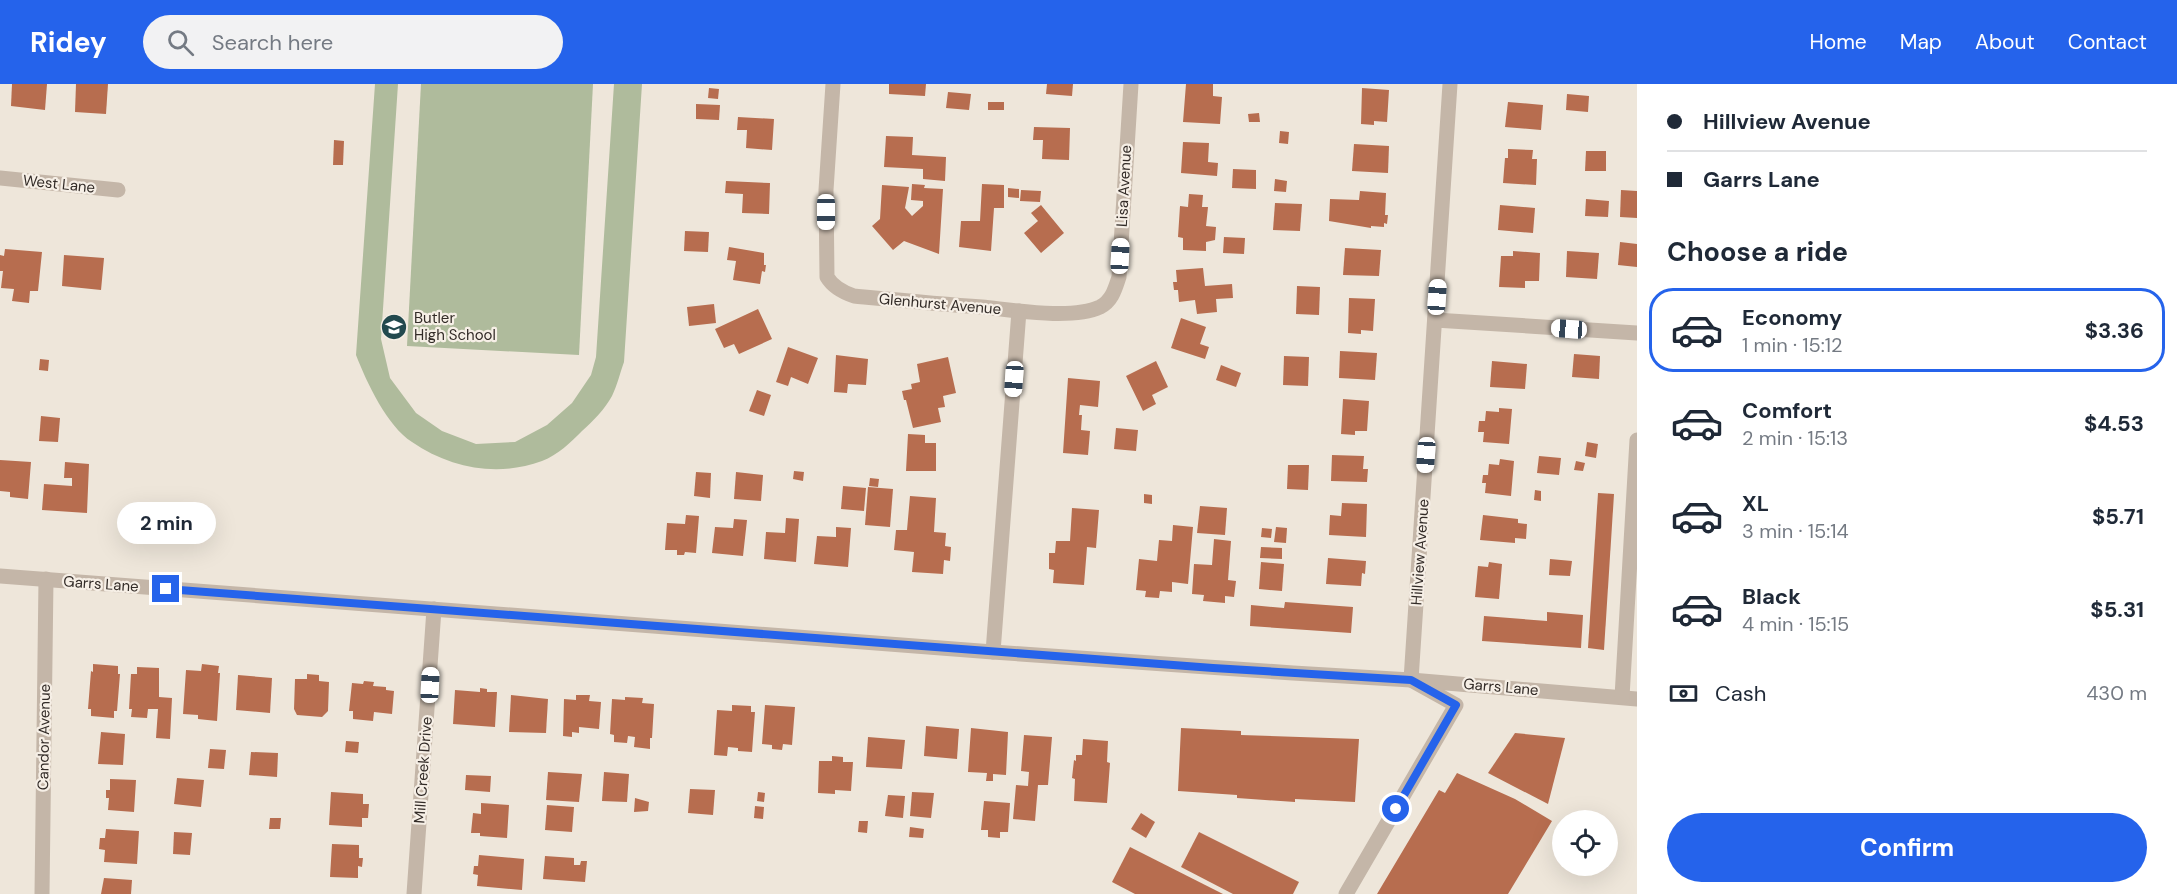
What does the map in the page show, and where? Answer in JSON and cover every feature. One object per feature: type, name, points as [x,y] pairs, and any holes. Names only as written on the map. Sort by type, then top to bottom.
[{"type":"street","name":"Glenhurst Avenue","points":[[833,84],[826,190],[827,277],[831,284],[843,293],[854,296],[1019,311],[993,651]]},
{"type":"street","name":"Lisa Avenue","points":[[1019,311],[1083,312],[1100,307],[1110,299],[1113,293],[1119,277],[1131,84]]},
{"type":"street","name":"Hillview Avenue","points":[[1411,680],[1450,84]]},
{"type":"street","name":"West Lane","points":[[0,178],[118,190]]},
{"type":"street","points":[[1436,320],[1637,333]]},
{"type":"street","points":[[1629,698],[1637,440]]},
{"type":"street","name":"Garrs Lane","points":[[0,576],[1629,698]]},
{"type":"street","name":"Candor Avenue","points":[[42,894],[46,579]]},
{"type":"street","name":"Mill Creek Drive","points":[[414,894],[434,609]]},
{"type":"street","points":[[1346,894],[1456,705],[1411,680]]},
{"type":"green space","points":[[375,84],[398,84],[381,339],[390,378],[416,413],[442,431],[476,444],[515,442],[547,425],[572,403],[591,375],[596,357],[614,84],[642,84],[624,362],[614,392],[602,410],[569,444],[542,461],[509,469],[492,469],[475,468],[443,459],[412,442],[394,426],[366,378],[356,355]]},
{"type":"green space","points":[[421,84],[593,84],[579,355],[407,346]]},
{"type":"building","points":[[12,84],[47,84],[45,110],[11,106]]},
{"type":"building","points":[[76,84],[108,84],[106,114],[75,112]]},
{"type":"building","points":[[889,84],[926,84],[925,96],[889,94]]},
{"type":"building","points":[[1047,84],[1073,84],[1072,96],[1046,94]]},
{"type":"building","points":[[1186,84],[1213,84],[1213,96],[1222,97],[1220,124],[1183,122]]},
{"type":"building","points":[[709,88],[719,89],[718,99],[708,98]]},
{"type":"building","points":[[1362,88],[1389,90],[1387,122],[1374,121],[1374,125],[1361,124]]},
{"type":"building","points":[[948,92],[971,94],[969,110],[946,108]]},
{"type":"building","points":[[1567,94],[1589,96],[1588,112],[1566,110]]},
{"type":"building","points":[[988,102],[1004,102],[1004,110],[988,110]]},
{"type":"building","points":[[1508,102],[1543,105],[1541,130],[1505,127]]},
{"type":"building","points":[[696,104],[720,105],[719,120],[696,119]]},
{"type":"building","points":[[1259,113],[1260,122],[1249,122],[1248,114]]},
{"type":"building","points":[[738,117],[774,119],[772,150],[746,148],[747,130],[737,130]]},
{"type":"building","points":[[1034,127],[1070,128],[1069,160],[1042,159],[1043,140],[1033,140]]},
{"type":"building","points":[[1280,131],[1289,132],[1288,144],[1279,143]]},
{"type":"building","points":[[886,136],[913,137],[912,155],[946,157],[945,181],[923,179],[923,169],[884,167]]},
{"type":"building","points":[[334,140],[344,141],[343,165],[333,165]]},
{"type":"building","points":[[1183,142],[1209,143],[1208,162],[1218,163],[1217,176],[1181,173]]},
{"type":"building","points":[[1354,144],[1389,146],[1388,173],[1352,171]]},
{"type":"building","points":[[1508,149],[1533,150],[1532,159],[1537,159],[1536,185],[1503,183]]},
{"type":"building","points":[[1586,151],[1606,151],[1606,171],[1585,171]]},
{"type":"building","points":[[1233,169],[1256,170],[1256,189],[1232,188]]},
{"type":"building","points":[[1275,179],[1287,181],[1286,192],[1274,191]]},
{"type":"building","points":[[726,181],[770,183],[769,214],[742,213],[743,194],[725,193]]},
{"type":"building","points":[[912,184],[925,185],[924,188],[943,189],[939,254],[904,241],[893,250],[872,226],[880,219],[882,185],[909,187],[905,208],[912,216],[923,206],[923,201],[911,200]]},
{"type":"building","points":[[982,184],[1004,185],[1004,208],[994,208],[991,251],[959,247],[961,221],[980,221]]},
{"type":"building","points":[[1008,188],[1019,189],[1019,198],[1008,197]]},
{"type":"building","points":[[1021,190],[1041,191],[1040,202],[1020,201]]},
{"type":"building","points":[[1621,190],[1637,191],[1637,218],[1620,217]]},
{"type":"building","points":[[1360,191],[1386,193],[1385,215],[1388,215],[1387,224],[1384,223],[1384,227],[1371,226],[1371,228],[1329,221],[1330,199],[1359,200]]},
{"type":"building","points":[[1189,194],[1203,195],[1202,207],[1208,207],[1206,226],[1216,227],[1215,240],[1206,242],[1206,251],[1183,250],[1183,238],[1178,237],[1180,206],[1188,207]]},
{"type":"building","points":[[1586,199],[1609,201],[1608,217],[1585,216]]},
{"type":"building","points":[[1275,203],[1302,204],[1300,231],[1273,230]]},
{"type":"building","points":[[1041,205],[1064,233],[1041,253],[1024,233],[1038,221],[1031,213]]},
{"type":"building","points":[[1500,205],[1535,208],[1533,233],[1498,230]]},
{"type":"building","points":[[685,231],[709,232],[708,252],[684,251]]},
{"type":"building","points":[[1224,237],[1245,238],[1244,254],[1223,253]]},
{"type":"building","points":[[1620,242],[1637,244],[1637,267],[1618,265]]},
{"type":"building","points":[[729,247],[764,253],[764,265],[766,265],[765,272],[762,271],[760,284],[733,280],[736,261],[727,260]]},
{"type":"building","points":[[1345,248],[1381,250],[1379,276],[1343,275]]},
{"type":"building","points":[[5,249],[42,252],[38,291],[30,291],[29,303],[12,301],[14,289],[1,288],[3,271],[0,271],[0,255],[4,256]]},
{"type":"building","points":[[1513,251],[1540,253],[1539,281],[1525,281],[1525,288],[1499,287],[1501,256],[1513,256]]},
{"type":"building","points":[[1567,251],[1599,253],[1597,279],[1566,277]]},
{"type":"building","points":[[64,255],[104,258],[101,290],[62,286]]},
{"type":"building","points":[[1203,268],[1205,286],[1232,284],[1233,298],[1216,299],[1217,312],[1197,314],[1195,300],[1179,302],[1178,290],[1174,290],[1173,282],[1177,282],[1176,270]]},
{"type":"building","points":[[1297,286],[1320,287],[1319,315],[1296,314]]},
{"type":"building","points":[[1349,298],[1375,299],[1373,331],[1361,330],[1361,334],[1348,333]]},
{"type":"building","points":[[714,304],[716,323],[689,326],[687,307]]},
{"type":"building","points":[[758,309],[772,339],[739,354],[734,344],[724,348],[715,329]]},
{"type":"building","points":[[1181,318],[1206,327],[1200,344],[1209,347],[1205,359],[1171,348]]},
{"type":"building","points":[[788,347],[818,358],[808,384],[791,377],[788,386],[776,382]]},
{"type":"building","points":[[1340,351],[1377,353],[1375,380],[1339,378]]},
{"type":"building","points":[[1574,354],[1600,356],[1599,379],[1572,377]]},
{"type":"building","points":[[836,355],[868,359],[866,385],[848,384],[847,393],[834,392]]},
{"type":"building","points":[[1284,356],[1309,357],[1308,386],[1283,385]]},
{"type":"building","points":[[948,357],[956,393],[943,396],[945,407],[938,408],[941,422],[913,428],[902,391],[912,389],[911,384],[920,382],[917,364]]},
{"type":"building","points":[[40,359],[49,360],[48,371],[39,370]]},
{"type":"building","points":[[1156,361],[1168,387],[1152,395],[1156,404],[1143,411],[1126,376]]},
{"type":"building","points":[[1492,361],[1527,364],[1525,389],[1490,387]]},
{"type":"building","points":[[1221,365],[1241,373],[1236,387],[1216,380]]},
{"type":"building","points":[[1068,378],[1100,381],[1098,407],[1080,405],[1081,430],[1090,431],[1088,455],[1063,453]]},
{"type":"building","points":[[757,390],[771,395],[764,416],[749,411]]},
{"type":"building","points":[[1343,399],[1369,401],[1367,431],[1355,431],[1355,435],[1341,434]]},
{"type":"building","points":[[1499,408],[1512,409],[1509,444],[1483,442],[1484,432],[1478,432],[1479,421],[1485,421],[1486,411],[1499,412]]},
{"type":"building","points":[[41,416],[60,418],[58,442],[39,441]]},
{"type":"building","points":[[1116,428],[1138,430],[1136,451],[1114,449]]},
{"type":"building","points":[[908,434],[925,435],[925,443],[936,443],[936,471],[906,471]]},
{"type":"building","points":[[1587,442],[1598,444],[1596,458],[1585,456]]},
{"type":"building","points":[[1332,455],[1364,456],[1363,469],[1368,469],[1367,482],[1331,481]]},
{"type":"building","points":[[1539,456],[1561,458],[1559,475],[1537,473]]},
{"type":"building","points":[[1500,459],[1514,461],[1511,496],[1485,493],[1486,483],[1482,483],[1483,475],[1488,475],[1489,464],[1499,465]]},
{"type":"building","points":[[0,460],[31,462],[28,499],[10,497],[10,492],[0,491]]},
{"type":"building","points":[[1576,461],[1585,463],[1583,471],[1574,470]]},
{"type":"building","points":[[65,462],[89,464],[87,513],[42,510],[44,484],[72,486],[72,478],[64,478]]},
{"type":"building","points":[[1288,465],[1309,465],[1308,490],[1287,489]]},
{"type":"building","points":[[794,471],[804,472],[803,481],[793,479]]},
{"type":"building","points":[[696,472],[711,473],[710,498],[694,496]]},
{"type":"building","points":[[736,472],[763,475],[761,501],[734,499]]},
{"type":"building","points":[[870,478],[879,479],[878,487],[869,486]]},
{"type":"building","points":[[843,486],[866,488],[864,511],[841,509]]},
{"type":"building","points":[[868,487],[893,489],[890,527],[865,525]]},
{"type":"building","points":[[1535,490],[1541,491],[1541,501],[1534,500]]},
{"type":"building","points":[[1598,493],[1614,494],[1604,650],[1588,648]]},
{"type":"building","points":[[1144,494],[1152,495],[1152,504],[1144,503]]},
{"type":"building","points":[[910,496],[936,498],[934,532],[946,533],[945,546],[951,547],[950,561],[944,560],[943,574],[912,572],[914,552],[894,550],[896,530],[907,530]]},
{"type":"building","points":[[1342,503],[1367,504],[1366,537],[1329,535],[1330,515],[1341,516]]},
{"type":"building","points":[[1200,506],[1227,508],[1225,535],[1197,533]]},
{"type":"building","points":[[1072,508],[1099,510],[1096,548],[1087,547],[1084,585],[1053,583],[1054,570],[1049,569],[1049,553],[1055,553],[1056,541],[1070,541]]},
{"type":"building","points":[[686,515],[699,516],[696,553],[685,552],[684,555],[677,555],[677,550],[665,550],[667,523],[685,524]]},
{"type":"building","points":[[1483,515],[1518,519],[1518,523],[1527,524],[1526,539],[1515,538],[1515,543],[1480,540]]},
{"type":"building","points":[[786,518],[799,519],[796,562],[764,559],[766,532],[785,533]]},
{"type":"building","points":[[734,519],[747,520],[743,556],[712,553],[715,527],[733,528]]},
{"type":"building","points":[[1173,525],[1193,527],[1188,584],[1172,582],[1172,592],[1160,591],[1159,598],[1145,597],[1146,591],[1136,590],[1139,559],[1157,561],[1159,540],[1172,541]]},
{"type":"building","points":[[836,527],[851,528],[848,567],[814,564],[817,536],[836,537]]},
{"type":"building","points":[[1276,527],[1287,528],[1286,543],[1274,542]]},
{"type":"building","points":[[1262,528],[1272,529],[1271,538],[1261,537]]},
{"type":"building","points":[[1214,539],[1231,541],[1228,580],[1236,581],[1234,597],[1225,596],[1225,603],[1203,601],[1204,595],[1192,594],[1194,564],[1212,565]]},
{"type":"building","points":[[1261,547],[1282,548],[1282,559],[1260,558]]},
{"type":"building","points":[[1328,558],[1366,561],[1361,586],[1326,584]]},
{"type":"building","points":[[1550,559],[1572,561],[1570,576],[1549,575]]},
{"type":"building","points":[[1261,562],[1284,564],[1282,591],[1259,589]]},
{"type":"building","points":[[1489,562],[1502,564],[1499,599],[1475,597],[1478,566],[1488,567]]},
{"type":"building","points":[[1285,602],[1353,607],[1351,633],[1250,626],[1251,605],[1284,608]]},
{"type":"building","points":[[1547,612],[1583,615],[1581,648],[1482,641],[1484,616],[1547,621]]},
{"type":"building","points":[[93,664],[118,666],[118,674],[120,674],[117,711],[114,711],[114,718],[91,716],[91,709],[88,709]]},
{"type":"building","points":[[202,664],[219,666],[217,721],[198,719],[198,715],[183,714],[186,670],[201,671]]},
{"type":"building","points":[[137,667],[159,668],[159,697],[172,698],[170,739],[156,738],[158,709],[148,709],[147,718],[131,717],[132,709],[129,709],[131,674],[137,674]]},
{"type":"building","points":[[307,674],[319,675],[319,681],[329,682],[328,711],[322,717],[297,715],[294,709],[295,679],[307,679]]},
{"type":"building","points":[[238,675],[272,678],[270,713],[236,710]]},
{"type":"building","points":[[364,681],[374,682],[373,686],[386,687],[386,690],[394,691],[392,714],[374,712],[373,721],[353,719],[353,711],[349,711],[352,683],[363,684]]},
{"type":"building","points":[[480,688],[487,689],[487,692],[497,692],[495,727],[453,724],[455,690],[480,692]]},
{"type":"building","points":[[511,695],[548,699],[546,733],[509,732]]},
{"type":"building","points":[[576,695],[590,695],[589,701],[601,702],[599,729],[579,727],[579,733],[572,732],[572,737],[563,736],[564,699],[576,700]]},
{"type":"building","points":[[625,697],[643,698],[642,703],[654,704],[650,749],[634,747],[635,737],[628,736],[627,743],[614,742],[614,735],[610,734],[612,699],[625,700]]},
{"type":"building","points":[[732,705],[751,706],[751,712],[755,712],[752,752],[738,751],[738,748],[728,747],[727,756],[714,755],[717,710],[732,711]]},
{"type":"building","points":[[765,705],[795,707],[792,745],[783,744],[782,750],[772,749],[772,745],[762,744]]},
{"type":"building","points":[[926,726],[959,729],[957,759],[924,756]]},
{"type":"building","points":[[971,728],[1008,732],[1006,775],[993,774],[993,781],[986,781],[987,773],[968,772]]},
{"type":"building","points":[[1181,728],[1241,731],[1241,735],[1359,739],[1355,802],[1295,799],[1295,802],[1178,791]]},
{"type":"building","points":[[101,732],[125,734],[123,765],[98,764]]},
{"type":"building","points":[[1515,733],[1565,738],[1548,804],[1488,773]]},
{"type":"building","points":[[1024,735],[1052,737],[1048,785],[1038,785],[1035,821],[1013,819],[1016,785],[1028,786],[1029,772],[1021,771]]},
{"type":"building","points":[[868,737],[905,740],[902,769],[866,767]]},
{"type":"building","points":[[1083,739],[1108,741],[1107,762],[1110,763],[1107,803],[1074,801],[1075,779],[1072,778],[1074,760],[1076,761],[1076,755],[1082,755]]},
{"type":"building","points":[[346,741],[359,742],[358,753],[345,752]]},
{"type":"building","points":[[210,749],[226,750],[224,769],[208,768]]},
{"type":"building","points":[[251,752],[278,753],[277,777],[249,775]]},
{"type":"building","points":[[832,756],[843,757],[843,762],[853,762],[851,791],[835,790],[835,794],[818,793],[819,761],[832,761]]},
{"type":"building","points":[[548,772],[582,774],[579,802],[546,800]]},
{"type":"building","points":[[604,772],[629,774],[627,802],[602,801]]},
{"type":"building","points":[[1457,773],[1515,799],[1552,821],[1508,894],[1377,894],[1439,790],[1445,793]]},
{"type":"building","points":[[466,775],[491,776],[490,792],[465,790]]},
{"type":"building","points":[[177,778],[204,780],[201,807],[174,804]]},
{"type":"building","points":[[110,779],[136,780],[134,812],[108,810],[109,798],[106,798],[106,790],[110,790]]},
{"type":"building","points":[[690,789],[715,790],[713,815],[688,813]]},
{"type":"building","points":[[331,792],[363,794],[363,804],[369,804],[368,818],[362,818],[362,827],[329,825]]},
{"type":"building","points":[[758,792],[765,793],[764,802],[757,801]]},
{"type":"building","points":[[912,792],[934,793],[931,818],[910,816]]},
{"type":"building","points":[[888,795],[905,796],[903,818],[885,816]]},
{"type":"building","points":[[635,798],[649,802],[648,811],[634,812]]},
{"type":"building","points":[[984,801],[1010,803],[1008,832],[1000,832],[1000,838],[988,837],[988,830],[981,830]]},
{"type":"building","points":[[481,803],[509,805],[507,838],[471,833],[473,813],[481,814]]},
{"type":"building","points":[[547,805],[574,807],[572,832],[545,830]]},
{"type":"building","points":[[755,806],[764,807],[763,819],[754,818]]},
{"type":"building","points":[[1141,813],[1155,822],[1146,838],[1131,829]]},
{"type":"building","points":[[270,818],[281,818],[280,829],[269,829]]},
{"type":"building","points":[[859,821],[868,821],[867,833],[858,832]]},
{"type":"building","points":[[910,827],[924,829],[923,838],[909,837]]},
{"type":"building","points":[[106,829],[139,831],[137,864],[104,862],[105,850],[99,849],[100,838],[105,838]]},
{"type":"building","points":[[174,832],[192,833],[190,855],[173,854]]},
{"type":"building","points":[[1199,832],[1299,882],[1293,894],[1233,894],[1181,867]]},
{"type":"building","points":[[332,844],[359,845],[359,858],[363,858],[362,867],[358,866],[358,878],[330,877]]},
{"type":"building","points":[[1130,847],[1223,894],[1135,894],[1112,882]]},
{"type":"building","points":[[479,855],[524,859],[522,890],[477,886],[478,875],[473,874],[474,866],[478,866]]},
{"type":"building","points":[[545,856],[574,858],[574,865],[587,861],[585,882],[543,879]]},
{"type":"building","points":[[104,878],[132,880],[131,894],[101,894]]},
{"type":"place","name":"Butler High School","points":[[394,327]]},
{"type":"route","points":[[166,589],[1213,668],[1411,680],[1456,705],[1396,809]]}]
